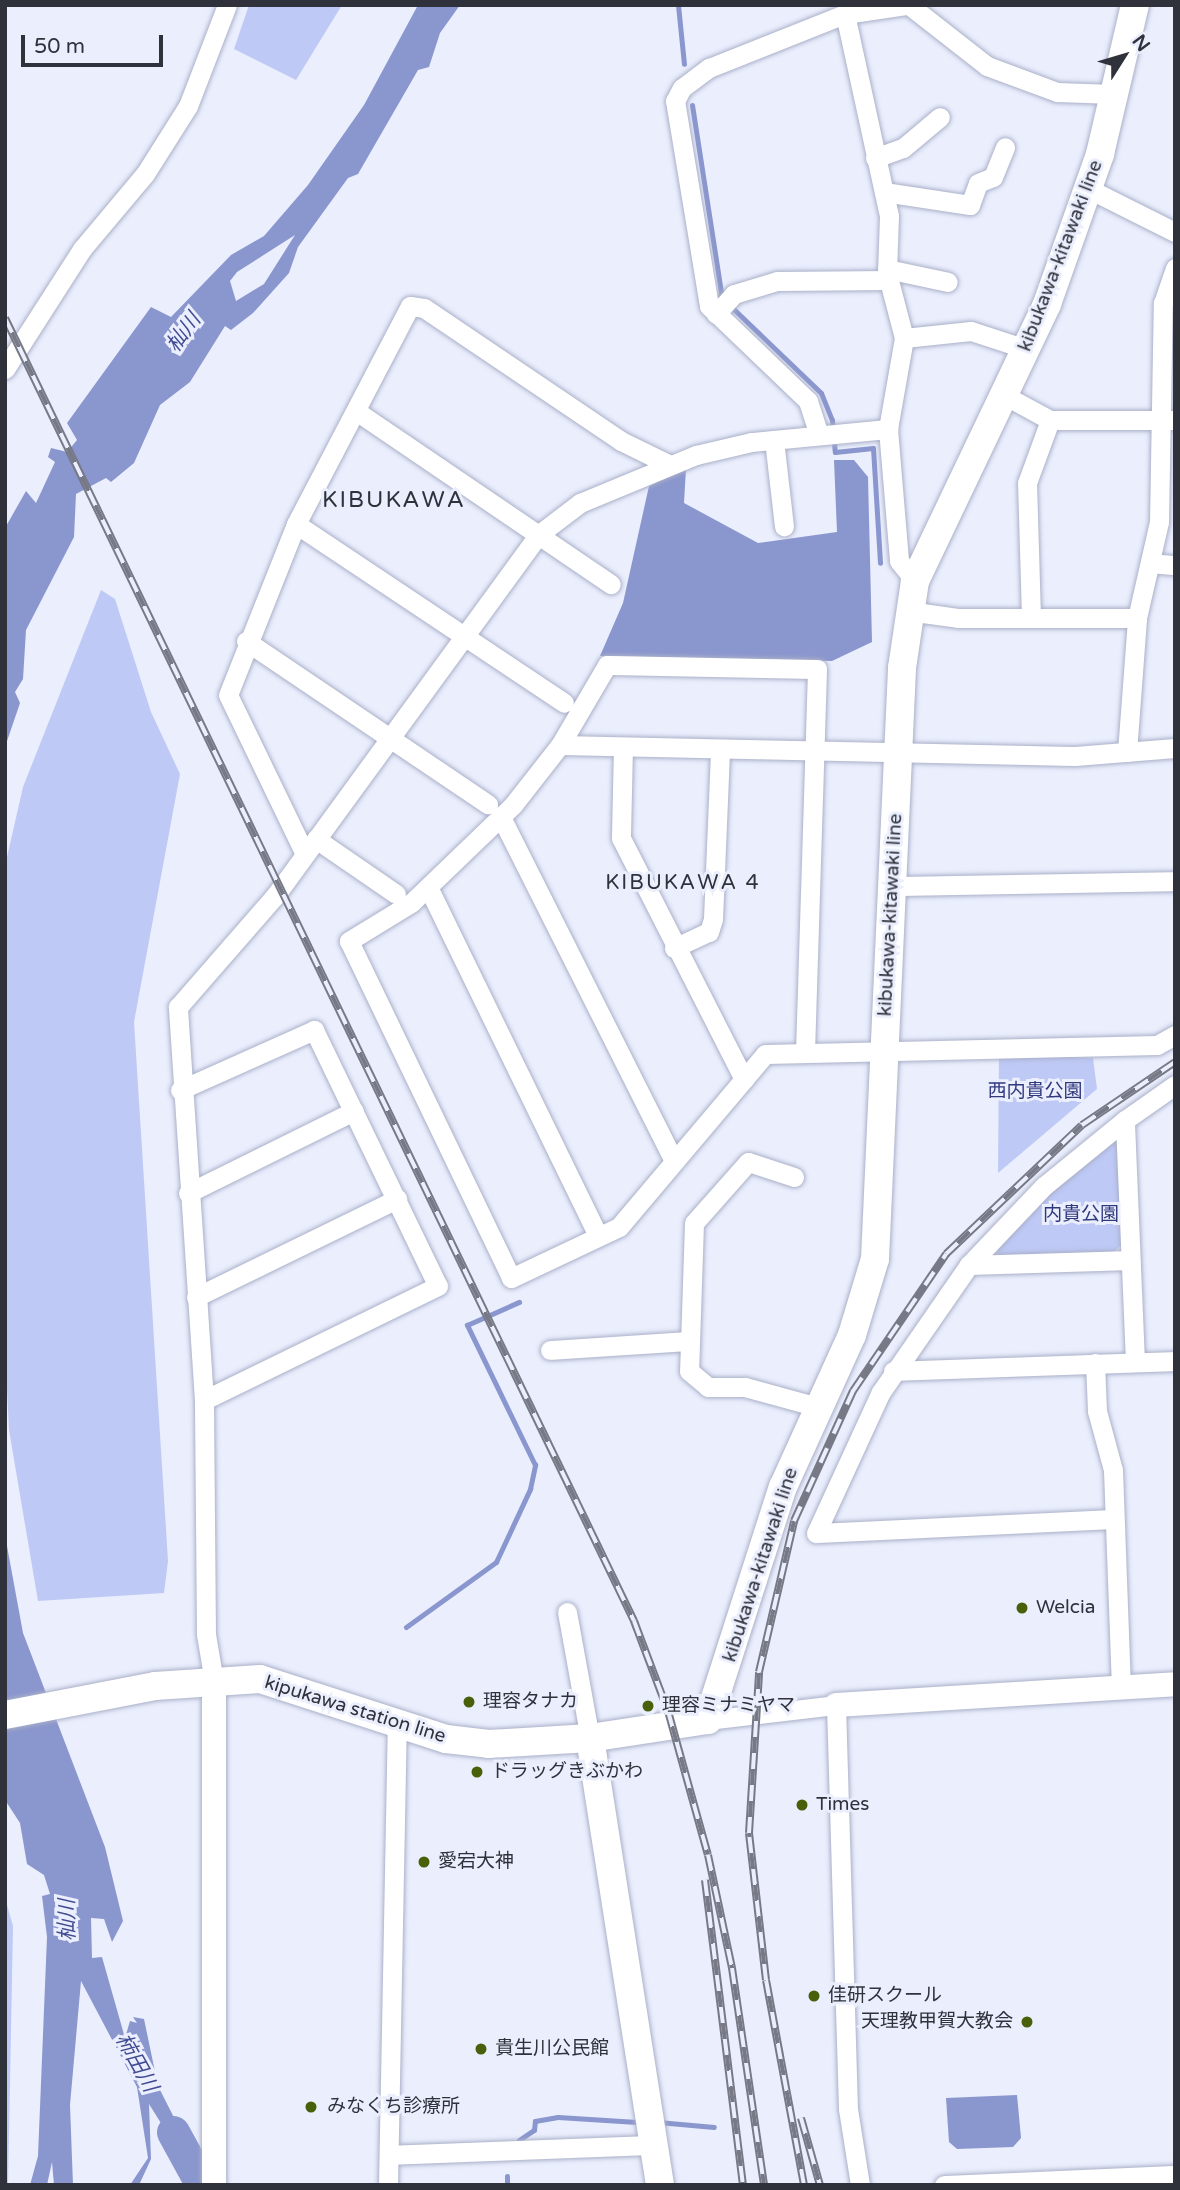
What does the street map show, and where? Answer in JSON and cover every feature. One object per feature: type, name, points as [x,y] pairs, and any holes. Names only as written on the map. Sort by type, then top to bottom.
[{"type":"main road","name":"kibukawa-kitawaki line","points":[[708,1720],[783,1487],[852,1335],[875,1259],[898,755],[908,611],[915,581],[1026,349],[1089,189],[1135,5]]},
{"type":"main road","name":"kipukawa station line","points":[[5,1715],[202,1683],[260,1679],[397,1724],[489,1744],[590,1738]]},
{"type":"main road","points":[[660,2185],[590,1738],[708,1720]]},
{"type":"street","points":[[5,369],[82,249],[145,174],[188,106],[227,5]]},
{"type":"street","points":[[829,434],[808,401],[709,306],[675,101],[696,74],[845,14],[908,5],[987,66],[1057,92],[1114,94]]},
{"type":"street","points":[[845,14],[884,192],[888,274],[904,338],[888,429],[899,561],[915,581]]},
{"type":"street","points":[[875,158],[903,148],[940,117]]},
{"type":"street","points":[[884,192],[970,205],[978,183],[993,177],[1005,148]]},
{"type":"street","points":[[1089,189],[1175,232]]},
{"type":"street","points":[[716,314],[734,294],[778,281],[888,274],[948,282]]},
{"type":"street","points":[[1127,752],[1137,618],[1159,522],[1168,420],[1163,303],[1173,277]]},
{"type":"street","points":[[396,894],[310,845],[228,695],[246,640],[296,524],[410,306],[424,308],[621,442],[668,464]]},
{"type":"street","points":[[904,338],[971,331],[1026,349]]},
{"type":"street","points":[[1004,395],[1050,420],[1168,420]]},
{"type":"street","points":[[356,411],[611,584]]},
{"type":"street","points":[[1031,617],[1027,483],[1050,420]]},
{"type":"street","points":[[214,2185],[202,1683],[205,1609],[204,1400],[180,1090],[178,1007],[207,981],[538,535],[580,503],[668,464],[774,440],[888,429]]},
{"type":"street","points":[[774,440],[784,526]]},
{"type":"street","points":[[296,524],[564,703]]},
{"type":"street","points":[[1150,563],[1175,565]]},
{"type":"street","points":[[908,611],[1031,617],[1137,618]]},
{"type":"street","points":[[246,640],[494,810],[674,1161]]},
{"type":"street","points":[[805,1052],[817,669],[607,665],[560,745],[494,810],[428,887],[349,941],[511,1278],[619,1227],[765,1054],[805,1052],[885,1048],[1157,1045],[1175,1035]]},
{"type":"street","points":[[560,745],[898,755],[1127,752],[1175,748]]},
{"type":"street","points":[[623,747],[621,838],[674,948],[744,1079]]},
{"type":"street","points":[[674,948],[709,932],[713,919],[720,749]]},
{"type":"street","points":[[894,886],[1175,881]]},
{"type":"street","points":[[428,887],[598,1237]]},
{"type":"street","points":[[180,1090],[314,1030],[438,1286],[204,1400]]},
{"type":"street","points":[[1114,1519],[816,1533],[893,1371],[969,1265],[1044,1186],[1125,1120],[1175,1085]]},
{"type":"street","points":[[188,1193],[354,1111]]},
{"type":"street","points":[[1125,1120],[1135,1362]]},
{"type":"street","points":[[794,1177],[748,1162],[694,1223],[689,1371],[708,1387],[745,1387],[818,1407]]},
{"type":"street","points":[[196,1297],[397,1199]]},
{"type":"street","points":[[969,1265],[1130,1259]]},
{"type":"street","points":[[550,1350],[690,1341]]},
{"type":"street","points":[[893,1371],[1175,1361]]},
{"type":"street","points":[[1096,1363],[1114,1519],[1121,1687]]},
{"type":"street","points":[[567,1612],[590,1738]]},
{"type":"street","points":[[708,1720],[836,1705],[1175,1684]]},
{"type":"street","points":[[836,1705],[848,2109],[860,2185]]},
{"type":"street","points":[[388,2185],[397,1724]]},
{"type":"street","points":[[389,2155],[654,2145]]},
{"type":"street","points":[[944,2185],[1175,2175]]},
{"type":"green space","points":[[249,5],[342,5],[296,80],[234,49]]},
{"type":"green space","points":[[101,590],[115,599],[151,712],[180,774],[134,1022],[168,1561],[164,1593],[38,1601],[9,1430],[5,1350],[5,866],[23,787]]},
{"type":"green space","name":"西内貴公園","points":[[999,1054],[1093,1058],[1097,1089],[998,1173]]},
{"type":"green space","name":"内貴公園","points":[[1118,1137],[1121,1245],[1114,1252],[998,1255],[997,1246],[1033,1207]]},
{"type":"green space","points":[[5,1898],[13,1926],[8,2185],[5,2185]]},
{"type":"water","name":"杣川","points":[[418,5],[460,5],[440,33],[429,67],[418,70],[358,174],[348,178],[298,247],[289,273],[253,313],[231,330],[225,326],[190,382],[160,405],[134,463],[111,482],[106,478],[76,494],[74,537],[26,630],[23,679],[15,692],[20,703],[5,747],[5,528],[26,491],[36,503],[55,462],[48,457],[51,448],[67,452],[77,440],[67,423],[151,307],[171,317],[231,255],[264,236],[308,185],[364,105]],"holes":[[[295,235],[264,284],[236,301],[230,281],[237,272]]]},
{"type":"water","points":[[834,460],[854,460],[868,477],[872,642],[832,661],[600,656],[623,603],[649,486],[686,468],[684,503],[758,543],[837,532]]},
{"type":"water","name":"杣川","points":[[5,1535],[23,1633],[105,1847],[123,1921],[112,1942],[104,1919],[91,1918],[92,1958],[102,1957],[125,2038],[130,2021],[137,2023],[133,2017],[144,2019],[158,2086],[194,2157],[194,2176],[149,2104],[151,2159],[139,2185],[130,2185],[148,2158],[137,2087],[81,1981],[70,2105],[73,2185],[54,2185],[52,2162],[47,2185],[30,2185],[38,2156],[47,1937],[42,1896],[50,1894],[44,1875],[27,1864],[20,1823],[7,1803]]},
{"type":"water","points":[[1017,2095],[1021,2138],[1013,2147],[957,2149],[949,2142],[946,2098]]},
{"type":"waterway","points":[[678,5],[684,64]]},
{"type":"waterway","points":[[692,105],[722,298],[821,393],[832,420],[835,452],[873,448],[880,563]]},
{"type":"waterway","points":[[406,1627],[496,1562],[530,1489],[535,1465],[467,1325],[519,1302]]},
{"type":"waterway","points":[[519,2140],[534,2130],[535,2121],[558,2117],[637,2122]]},
{"type":"waterway","points":[[658,2122],[714,2127]]},
{"type":"waterway","name":"柿田川","points":[[173,2132],[202,2185]]},
{"type":"waterway","points":[[507,2176],[507,2185]]},
{"type":"railway","points":[[5,318],[634,1621],[668,1711],[708,1855],[732,1968],[764,2185]]},
{"type":"railway","points":[[804,2185],[766,1980],[749,1833],[759,1672],[794,1521],[853,1391],[946,1254],[1082,1125],[1175,1062]]},
{"type":"railway","points":[[705,1880],[743,2185]]},
{"type":"railway","points":[[801,2118],[820,2185]]},
{"type":"place","name":"Welcia","points":[[1022,1608]]},
{"type":"place","name":"理容タナカ","points":[[469,1702]]},
{"type":"place","name":"理容ミナミヤマ","points":[[648,1706]]},
{"type":"place","name":"ドラッグきぶかわ","points":[[477,1772]]},
{"type":"place","name":"Times","points":[[802,1805]]},
{"type":"place","name":"愛宕大神","points":[[424,1862]]},
{"type":"place","name":"佳研スクール","points":[[814,1996]]},
{"type":"place","name":"天理教甲賀大教会","points":[[1027,2022]]},
{"type":"place","name":"貴生川公民館","points":[[481,2049]]},
{"type":"place","name":"みなくち診療所","points":[[311,2107]]},
{"type":"district","name":"KIBUKAWA","points":[[394,500]]},
{"type":"district","name":"KIBUKAWA 4","points":[[683,883]]}]
